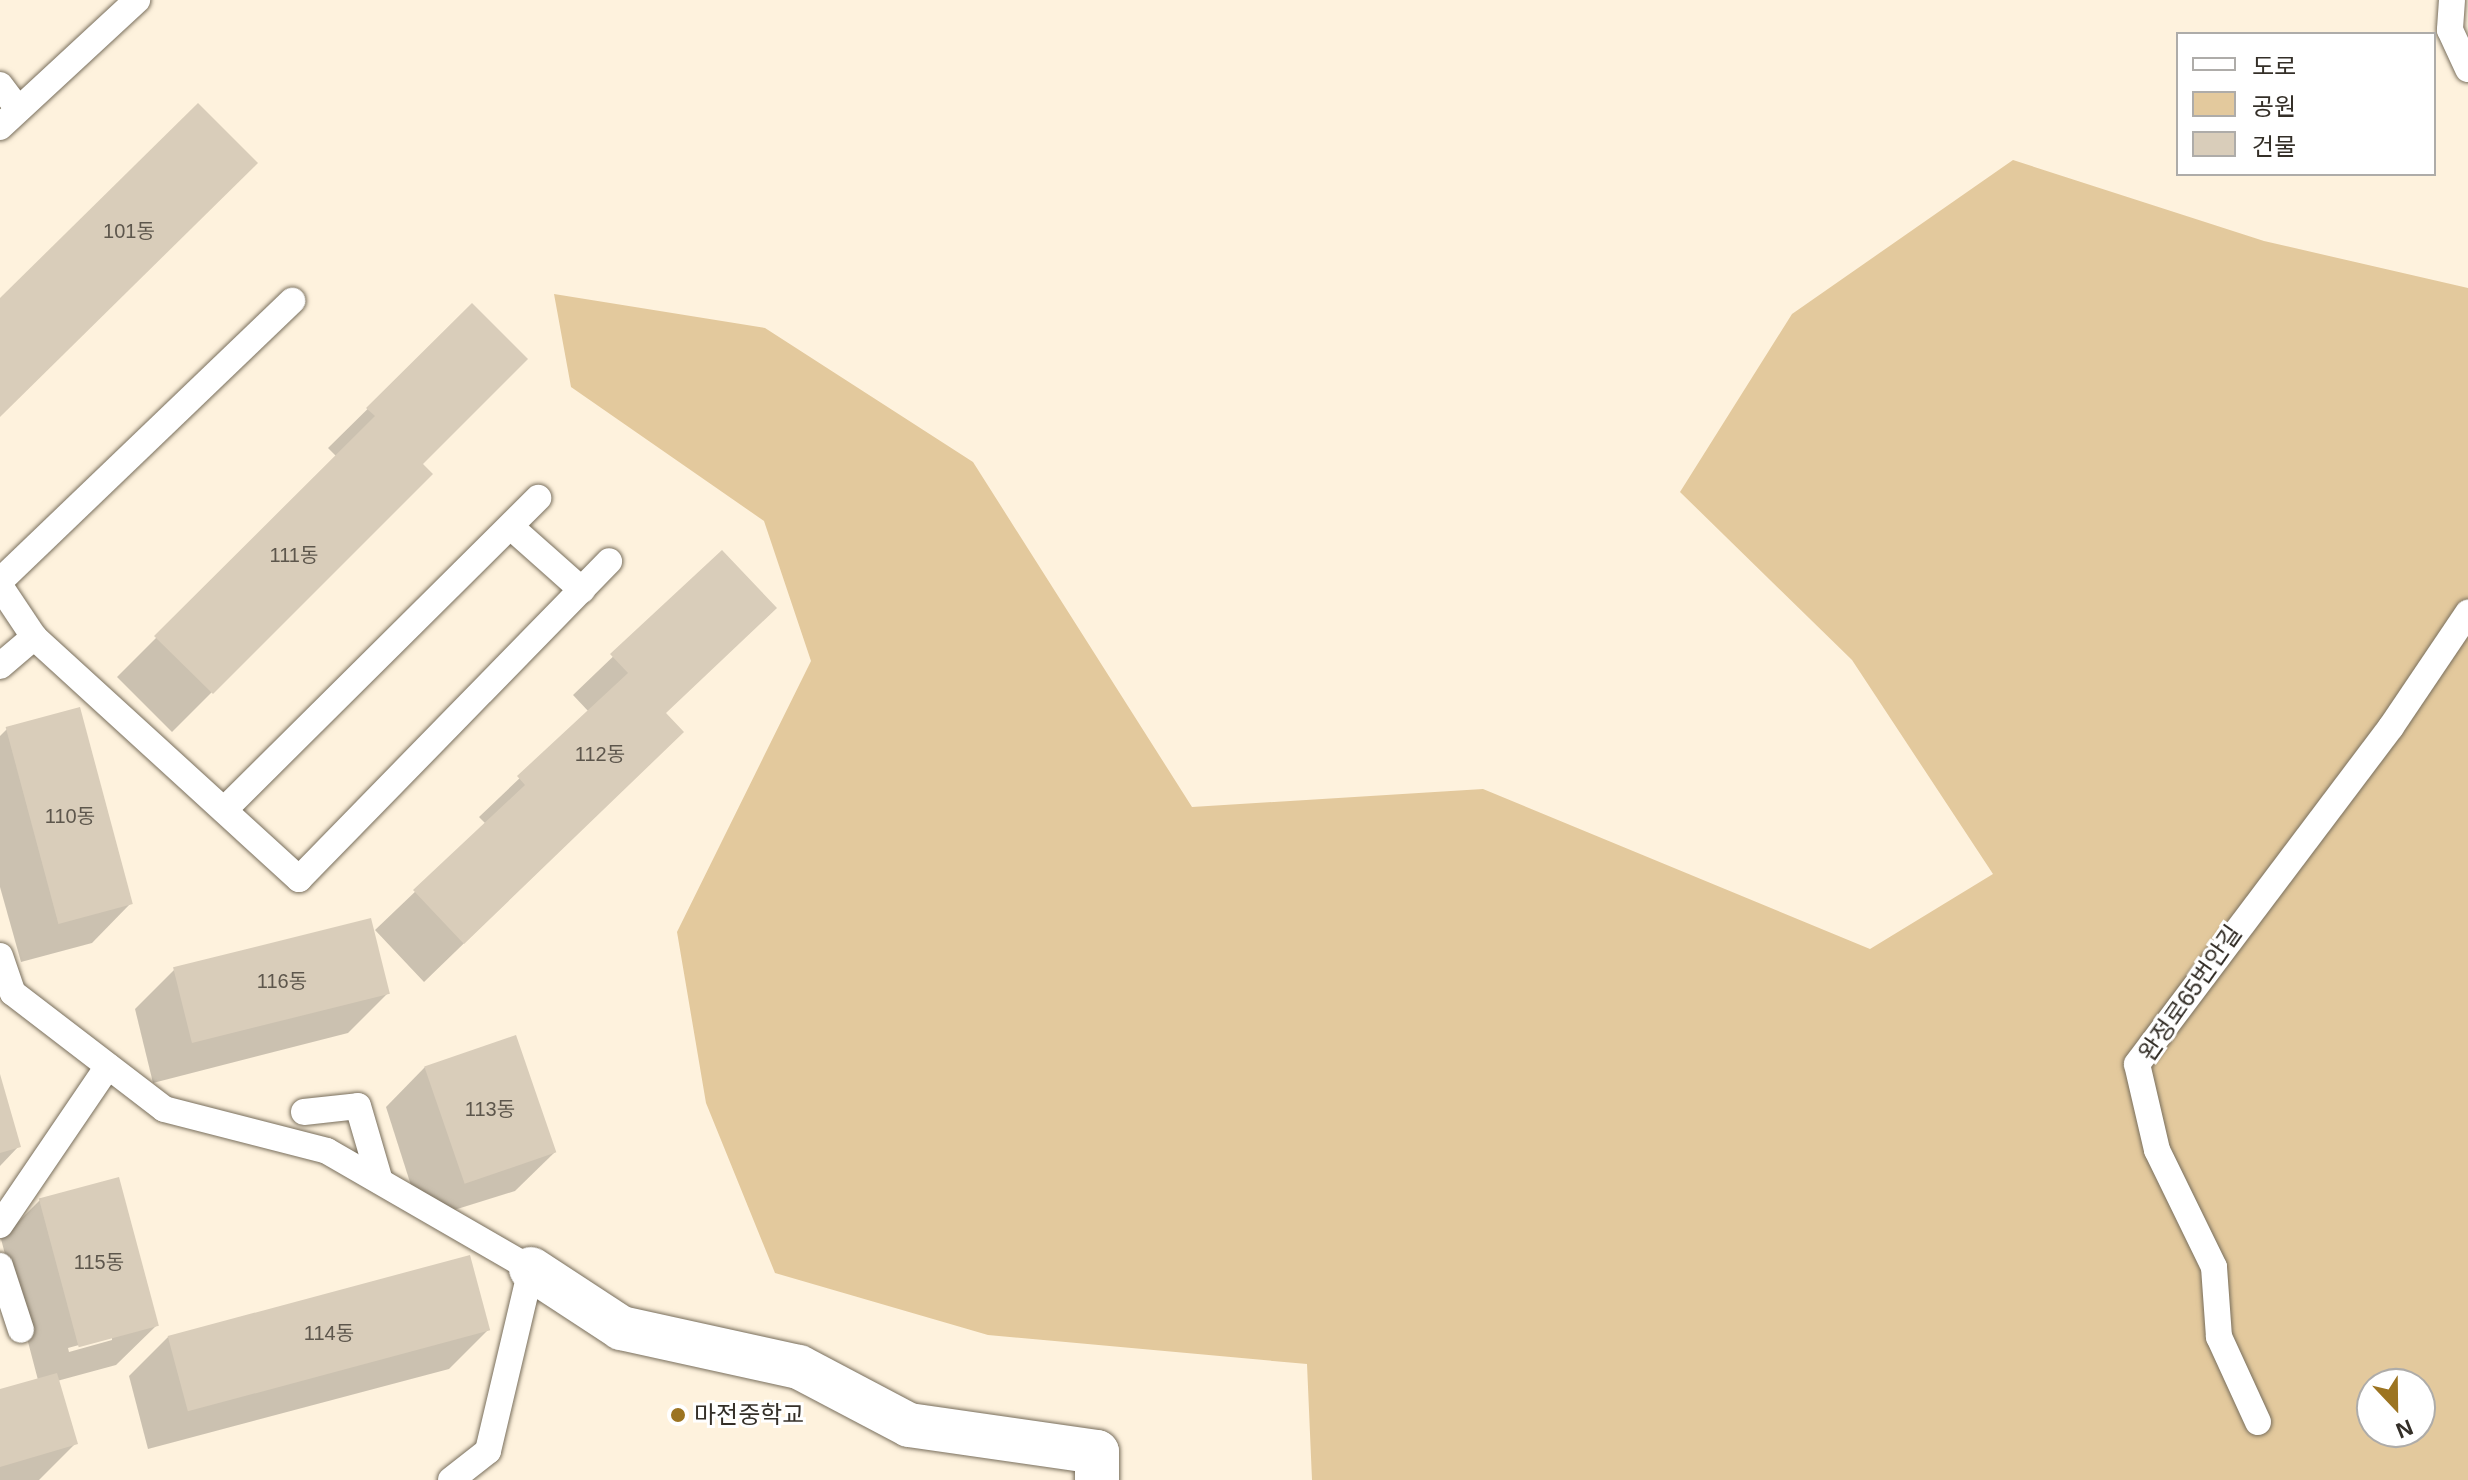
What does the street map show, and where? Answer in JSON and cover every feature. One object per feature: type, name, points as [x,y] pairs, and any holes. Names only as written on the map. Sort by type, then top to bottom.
[{"type":"street","points":[[531,1269],[621,1328],[799,1367],[909,1425],[1097,1452],[1097,1480]]},
{"type":"lane","points":[[0,85],[9,118],[131,5],[150,0]]},
{"type":"lane","points":[[2452,0],[2450,30],[2468,69]]},
{"type":"lane","points":[[292,301],[0,583],[34,637],[299,879],[609,561]]},
{"type":"lane","points":[[224,810],[538,498]]},
{"type":"lane","points":[[511,527],[582,590]]},
{"type":"lane","name":"완정로65번안길","points":[[2258,1422],[2219,1337],[2214,1267],[2157,1150],[2137,1064],[2391,727],[2468,613]]},
{"type":"lane","points":[[0,666],[34,637]]},
{"type":"lane","points":[[0,956],[13,993],[164,1109],[327,1151],[531,1269],[480,1480]]},
{"type":"lane","points":[[0,1225],[108,1066]]},
{"type":"lane","points":[[304,1112],[358,1106],[380,1181]]},
{"type":"lane","points":[[0,1266],[21,1330]]},
{"type":"lane","points":[[451,1480],[488,1451]]},
{"type":"green space","points":[[2013,160],[2264,241],[2468,288],[2468,1480],[1312,1480],[1307,1364],[988,1335],[775,1273],[706,1103],[677,932],[811,661],[764,521],[571,387],[554,294],[765,328],[973,462],[1192,807],[1483,789],[1870,949],[1993,874],[1852,660],[1680,492],[1792,314]]},
{"type":"building","points":[[198,103],[258,163],[0,417],[0,298]]},
{"type":"building","points":[[472,303],[528,359],[423,464],[433,474],[213,694],[154,636],[375,416],[366,408]]},
{"type":"building","points":[[722,550],[777,608],[666,713],[684,732],[464,944],[413,890],[525,785],[517,776],[628,673],[610,654]]},
{"type":"building","points":[[80,707],[133,904],[58,924],[6,727]]},
{"type":"building","points":[[371,918],[390,994],[192,1043],[173,967]]},
{"type":"building","points":[[516,1035],[556,1152],[465,1184],[424,1067]]},
{"type":"building","points":[[0,1074],[21,1147],[0,1153]]},
{"type":"building","points":[[119,1177],[159,1326],[79,1347],[39,1198]]},
{"type":"building","points":[[470,1255],[490,1330],[188,1411],[168,1336]]},
{"type":"building","points":[[57,1373],[78,1444],[0,1467],[0,1389]]},
{"type":"place","name":"마전중학교","points":[[678,1415]]}]
